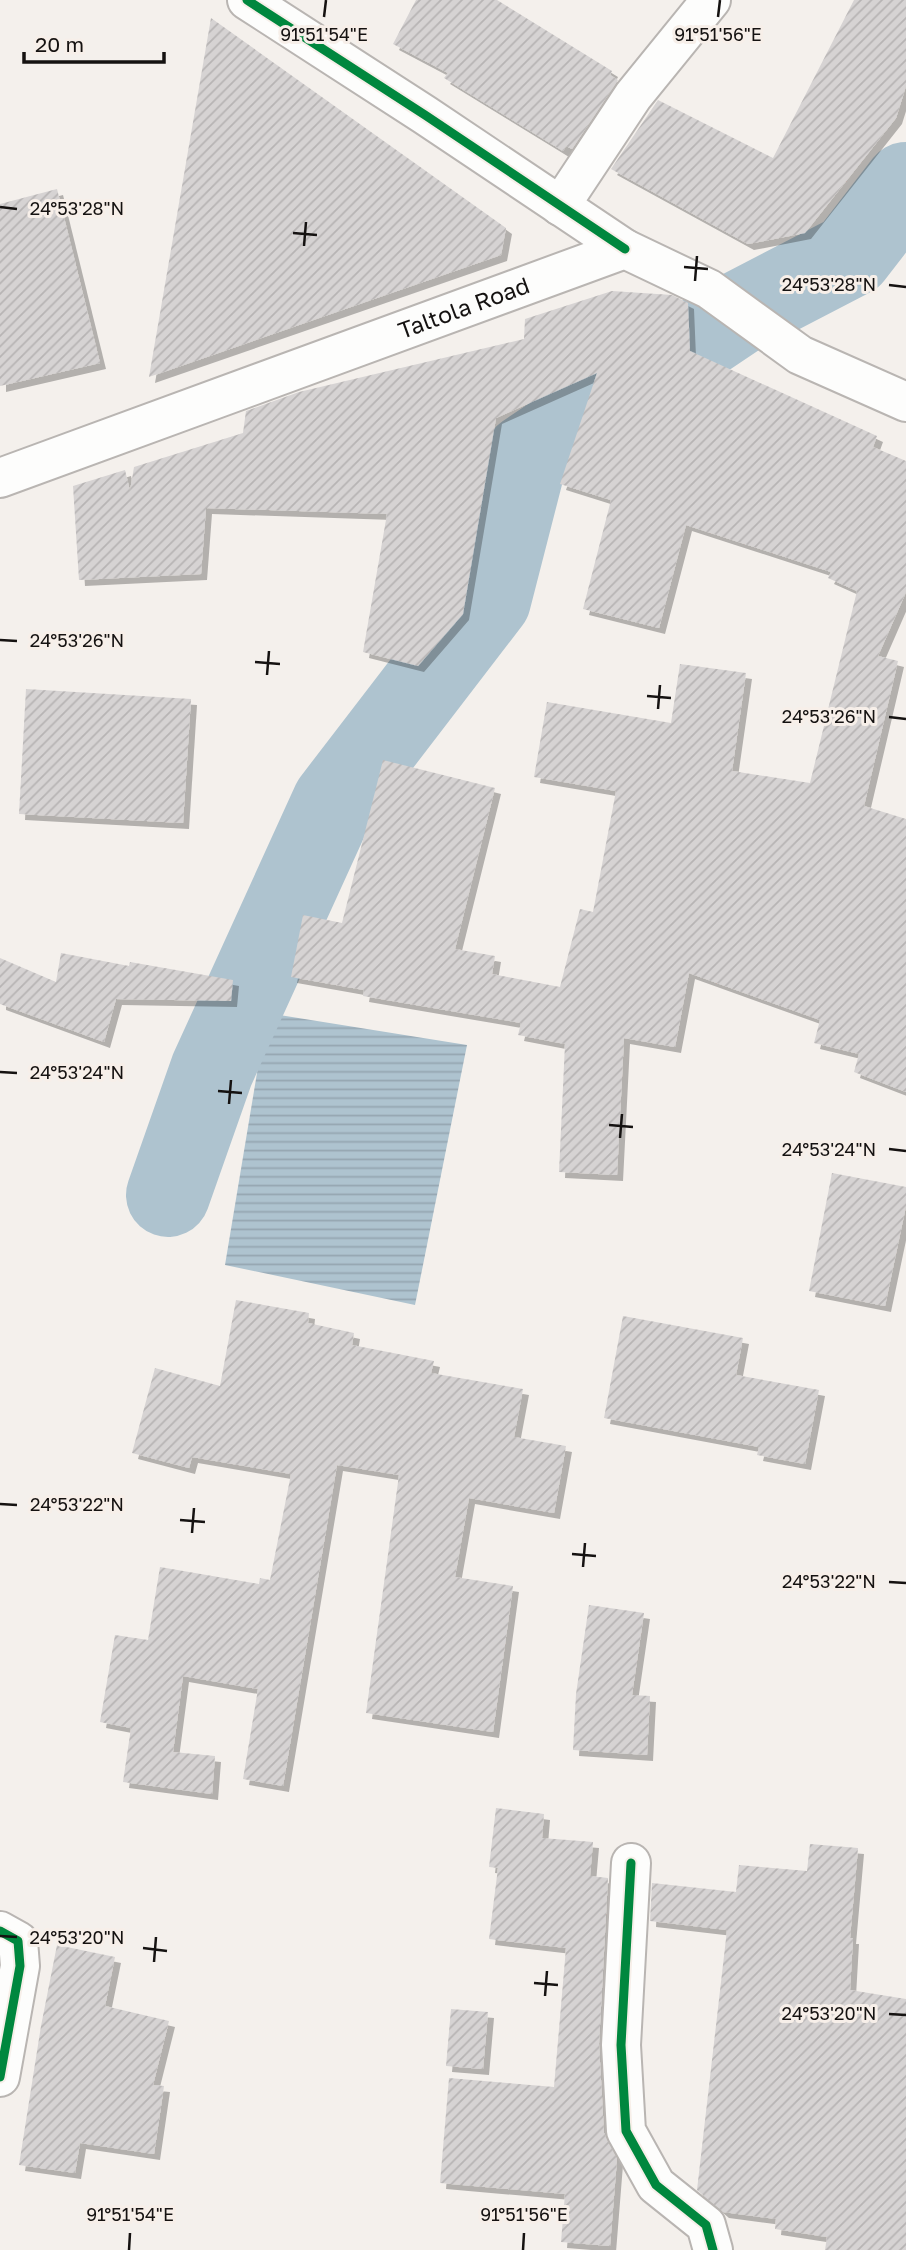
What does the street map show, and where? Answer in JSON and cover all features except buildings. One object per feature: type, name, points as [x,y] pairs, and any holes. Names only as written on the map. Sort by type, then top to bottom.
[{"type":"street","points":[[247,0],[625,249],[709,289],[800,355],[906,402]]},
{"type":"street","points":[[560,206],[633,96],[711,0]]},
{"type":"street","name":"Taltola Road","points":[[0,478],[625,249]]},
{"type":"street","points":[[631,1863],[621,2045],[626,2131],[656,2185],[706,2225],[713,2250]]},
{"type":"street","points":[[0,1931],[18,1941],[20,1966],[0,2077]]},
{"type":"water","points":[[267,1013],[467,1045],[415,1305],[225,1265]]},
{"type":"waterway","points":[[168,1195],[212,1070],[334,802],[489,600],[526,456],[739,313],[851,255],[906,184]]},
{"type":"cycle path","points":[[247,0],[625,249]]},
{"type":"cycle path","points":[[631,1863],[621,2045],[626,2131],[656,2185],[706,2225],[713,2250]]},
{"type":"cycle path","points":[[0,1931],[18,1941],[20,1966],[0,2077]]}]
